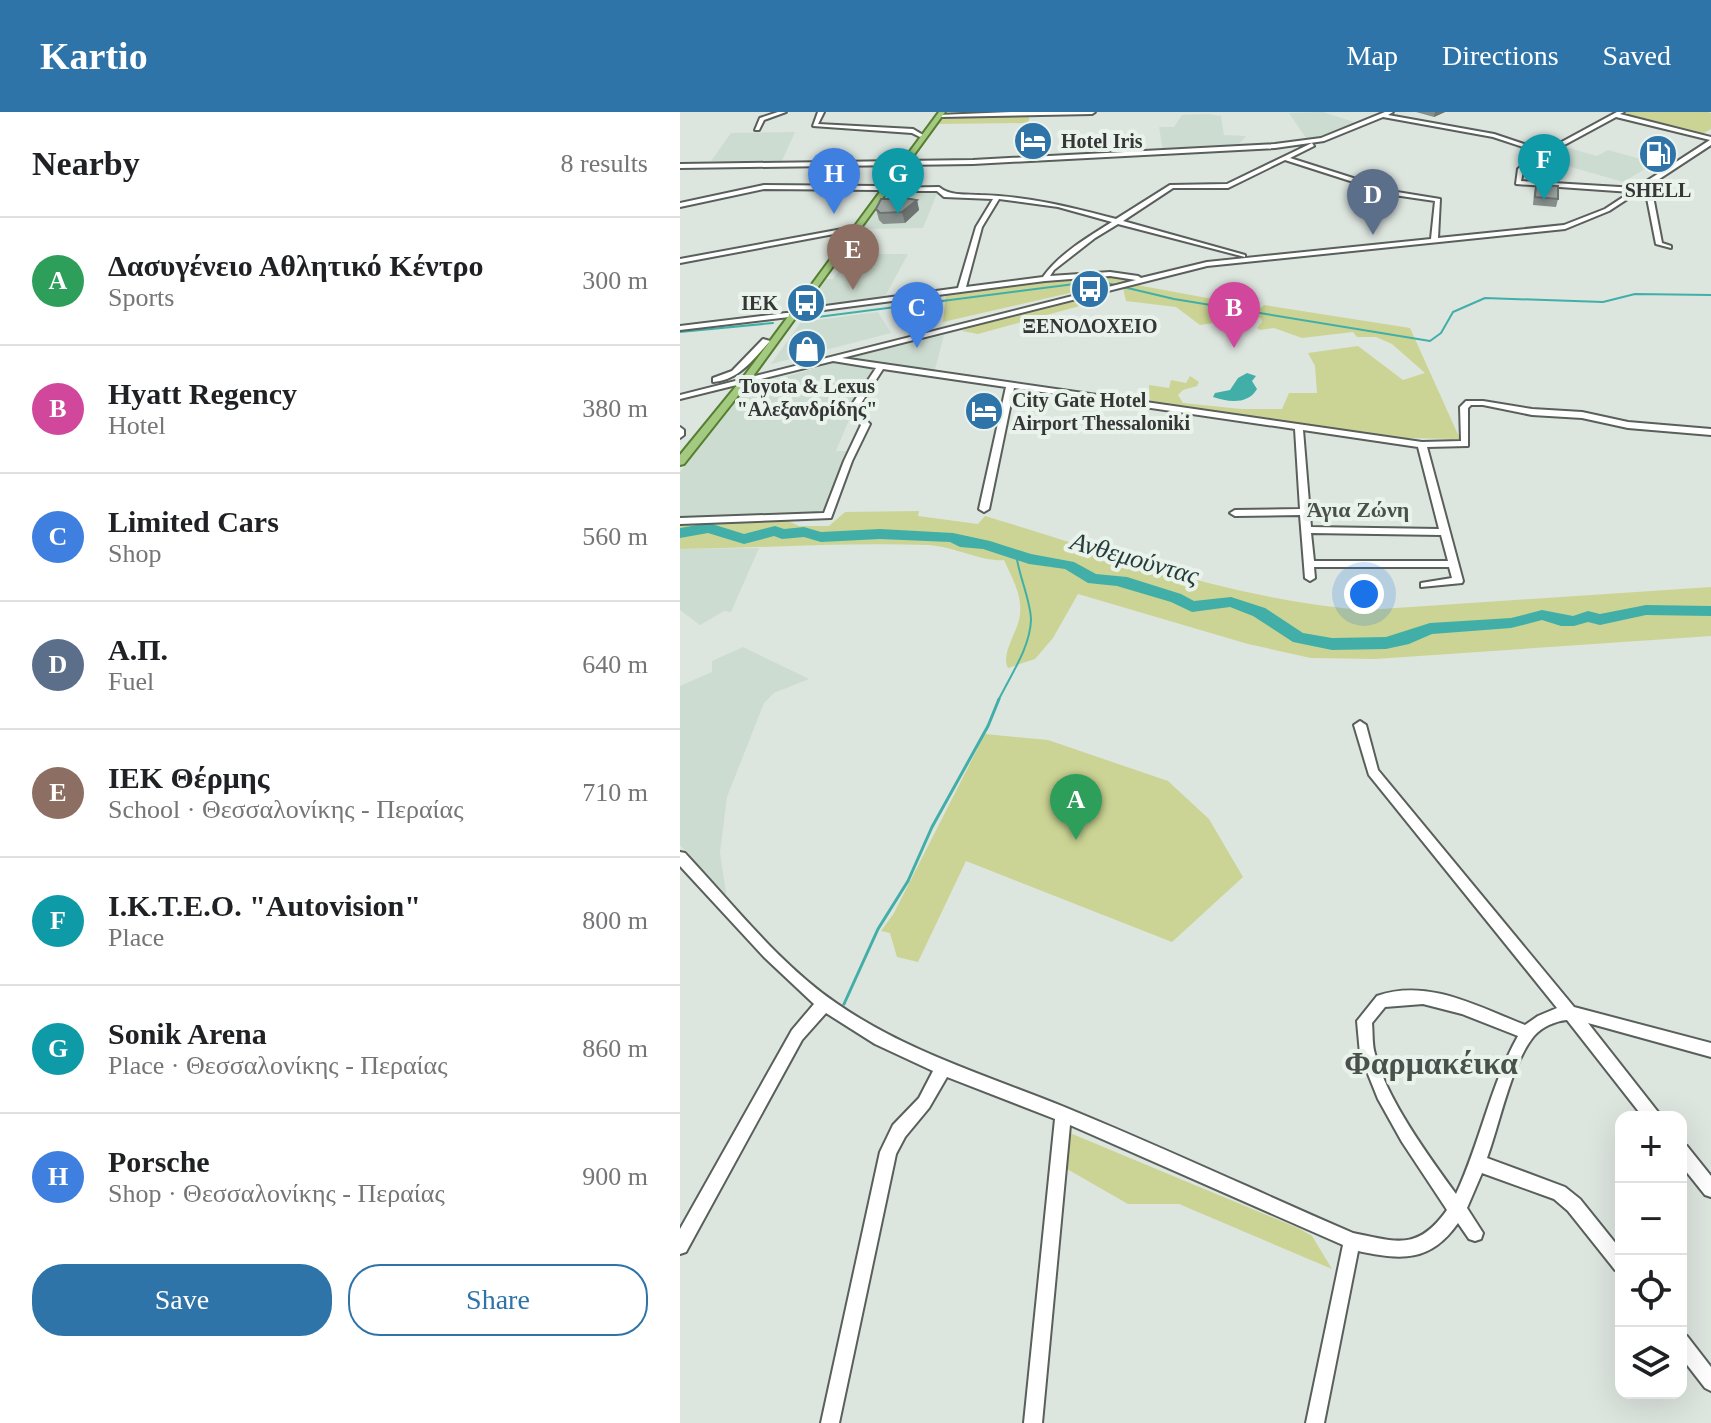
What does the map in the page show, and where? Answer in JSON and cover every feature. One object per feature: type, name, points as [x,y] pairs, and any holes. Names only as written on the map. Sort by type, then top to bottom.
[{"type":"main road","points":[[680,462],[920,135],[940,113]]},
{"type":"main road","points":[[877,163],[888,165],[900,162],[940,113]]},
{"type":"main road","points":[[680,451],[740,382],[774,330],[789,317],[848,230],[882,188]]},
{"type":"street","points":[[757,129],[762,119],[783,112]]},
{"type":"street","points":[[821,112],[815,125],[913,131],[920,135]]},
{"type":"street","points":[[940,113],[1092,112]]},
{"type":"street","points":[[1371,112],[1494,136],[1546,153]]},
{"type":"street","points":[[1045,279],[1058,264],[1172,186],[1228,186],[1322,140],[1390,112]]},
{"type":"street","points":[[1669,247],[1658,242],[1649,191],[1518,183],[1520,170],[1619,113],[1711,140]]},
{"type":"street","points":[[680,164],[927,163],[1275,146],[1322,140]]},
{"type":"street","points":[[680,205],[767,186],[939,189],[944,195],[1044,202],[1231,257],[1254,258],[1565,227],[1607,210],[1711,140]]},
{"type":"street","points":[[1283,158],[1396,194],[1438,200],[1434,242]]},
{"type":"street","points":[[961,291],[979,227],[997,197]]},
{"type":"street","points":[[680,261],[848,230]]},
{"type":"street","points":[[680,397],[1231,257]]},
{"type":"street","points":[[680,328],[789,317],[1045,279],[1110,274],[1142,280]]},
{"type":"street","points":[[696,393],[735,373],[766,341]]},
{"type":"street","points":[[829,359],[1422,445],[1465,444],[1464,407],[1477,403],[1538,413],[1572,413],[1628,425],[1711,432]]},
{"type":"street","points":[[680,521],[828,516],[848,461],[866,424],[851,412],[881,367]]},
{"type":"street","points":[[984,509],[1010,386]]},
{"type":"street","points":[[1299,428],[1310,578]]},
{"type":"street","points":[[1422,445],[1457,583],[1425,585]]},
{"type":"street","points":[[1235,513],[1304,512]]},
{"type":"street","points":[[1306,530],[1445,532]]},
{"type":"street","points":[[1308,564],[1453,564]]},
{"type":"street","points":[[1360,725],[1373,772],[1462,877],[1648,1111]]},
{"type":"street","points":[[680,857],[795,977],[825,1003],[905,1053],[1063,1115],[1352,1241],[1401,1248],[1423,1246],[1444,1230],[1478,1163],[1513,1063],[1527,1033],[1540,1023],[1567,1012],[1711,1050]]},
{"type":"street","points":[[1475,1233],[1381,1095],[1367,1062],[1362,1035],[1368,1014],[1379,1002],[1390,997],[1424,997],[1527,1033]]},
{"type":"street","points":[[680,1246],[797,1035],[825,1003]]},
{"type":"street","points":[[830,1423],[888,1152],[899,1131],[924,1103],[943,1069]]},
{"type":"street","points":[[1033,1423],[1063,1115]]},
{"type":"street","points":[[1687,1159],[1711,1189]]},
{"type":"street","points":[[1478,1163],[1559,1193],[1574,1205],[1615,1256]]},
{"type":"street","points":[[1315,1423],[1352,1241]]},
{"type":"street","points":[[1687,1350],[1711,1382]]},
{"type":"shaded area","points":[[1323,112],[1357,123],[1322,140],[1308,141],[1289,113]]},
{"type":"shaded area","points":[[1182,115],[1221,116],[1224,135],[1246,136],[1237,146],[1163,151],[1159,127],[1174,127]]},
{"type":"shaded area","points":[[795,132],[781,163],[711,161],[731,133]]},
{"type":"shaded area","points":[[1562,146],[1597,156],[1608,150],[1655,163],[1623,182],[1557,163],[1565,157],[1550,153]]},
{"type":"shaded area","points":[[897,190],[938,191],[923,228],[859,229],[885,193]]},
{"type":"shaded area","points":[[851,254],[908,254],[883,300],[803,311],[824,279],[833,279]]},
{"type":"shaded area","name":"Toyota & Lexus \"Αλεξανδρίδης\"","points":[[878,312],[891,333],[771,364],[801,322]]},
{"type":"shaded area","points":[[944,335],[934,373],[841,360]]},
{"type":"shaded area","points":[[833,363],[875,369],[843,419],[849,420],[836,451],[847,451],[826,513],[680,517],[680,472],[747,388]]},
{"type":"shaded area","points":[[759,548],[731,612],[724,611],[700,625],[680,610],[680,549]]},
{"type":"shaded area","points":[[743,647],[809,679],[774,693],[764,703],[727,797],[720,853],[727,899],[680,845],[680,686],[712,672],[712,661]]},
{"type":"green space","points":[[1623,112],[1708,112],[1711,113],[1711,129],[1699,136],[1618,115]]},
{"type":"green space","points":[[944,115],[1030,115],[1028,123],[938,124]]},
{"type":"green space","points":[[1109,275],[1131,279],[943,322],[946,294]]},
{"type":"green space","points":[[1137,285],[1261,308],[1264,305],[1410,328],[1460,439],[1404,438],[1150,404],[1149,385],[1169,388],[1171,380],[1186,383],[1190,376],[1199,382],[1178,395],[1183,403],[1241,409],[1282,409],[1289,393],[1317,393],[1315,366],[1308,353],[1358,346],[1403,380],[1425,373],[1392,344],[1376,337],[1357,337],[1353,332],[1302,338],[1274,328],[1260,330],[1257,328],[1262,322],[1261,318],[1239,313],[1225,316],[1221,322],[1200,325],[1176,307],[1126,301],[1123,288]]},
{"type":"green space","points":[[1082,298],[1094,302],[978,334],[962,331],[969,327]]},
{"type":"green space","points":[[919,511],[918,516],[978,524],[985,516],[1221,586],[1317,605],[1366,610],[1711,587],[1711,636],[1375,659],[1311,658],[1248,644],[1078,594],[1053,638],[1035,659],[1008,668],[1006,656],[1019,621],[1020,607],[1016,586],[1004,560],[986,559],[928,545],[680,549],[680,523],[786,520],[799,526],[829,526],[845,512]]},
{"type":"green space","points":[[985,734],[1048,740],[1168,781],[1209,819],[1243,877],[1172,942],[966,861],[918,962],[897,957],[890,933],[881,931],[894,913]]},
{"type":"green space","points":[[1070,1133],[1298,1228],[1312,1236],[1332,1269],[1179,1204],[1128,1204],[1067,1169]]},
{"type":"water","points":[[1247,373],[1256,376],[1252,381],[1257,389],[1248,398],[1231,401],[1213,397],[1215,393],[1230,390],[1238,378]]},
{"type":"building","points":[[1536,185],[1558,186],[1558,199],[1535,197]]},
{"type":"building","points":[[893,196],[917,200],[902,212],[880,213],[876,209],[881,199],[891,199]]},
{"type":"waterway","points":[[810,318],[1098,281],[1174,299],[1430,341],[1441,333],[1453,312],[1485,298],[1603,302],[1635,294],[1711,295]]},
{"type":"waterway","points":[[680,332],[773,323]]},
{"type":"waterway","name":"Ανθεμούντας","points":[[680,533],[709,528],[744,539],[775,531],[782,534],[804,532],[821,537],[880,534],[953,538],[960,542],[985,544],[1029,559],[1069,565],[1093,579],[1122,581],[1176,598],[1192,607],[1231,602],[1259,612],[1299,638],[1332,644],[1386,643],[1430,629],[1511,623],[1542,615],[1574,621],[1588,616],[1600,620],[1646,610],[1711,611]]},
{"type":"waterway","points":[[999,699],[1030,630],[1027,596],[1016,553]]},
{"type":"waterway","points":[[844,1004],[878,929],[908,881],[932,827],[988,726],[999,699]]},
{"type":"place","name":"Hotel Iris","points":[[1033,141]]},
{"type":"place","name":"SHELL","points":[[1658,154]]},
{"type":"place","name":"I.Κ.Τ.Ε.Ο. \"Autovision\"","points":[[1544,200]]},
{"type":"place","name":"Porsche","points":[[834,214]]},
{"type":"place","name":"Sonik Arena","points":[[898,214]]},
{"type":"place","name":"Α.Π.","points":[[1373,235]]},
{"type":"place","name":"ΞΕΝΟΔΟΧΕΙΟ","points":[[1090,289]]},
{"type":"place","name":"ΙΕΚ Θέρμης","points":[[853,290]]},
{"type":"place","name":"ΙΕΚ","points":[[806,303]]},
{"type":"place","name":"Limited Cars","points":[[917,348]]},
{"type":"place","name":"Hyatt Regency","points":[[1234,348]]},
{"type":"place","name":"Toyota & Lexus \"Αλεξανδρίδης\"","points":[[807,349]]},
{"type":"place","name":"City Gate Hotel Airport Thessaloniki","points":[[984,411]]},
{"type":"place","name":"Δασυγένειο Αθλητικό Κέντρο","points":[[1076,840]]},
{"type":"district","name":"Άγια Ζώνη","points":[[1358,509]]},
{"type":"district","name":"Φαρμακέικα","points":[[1431,1063]]}]
